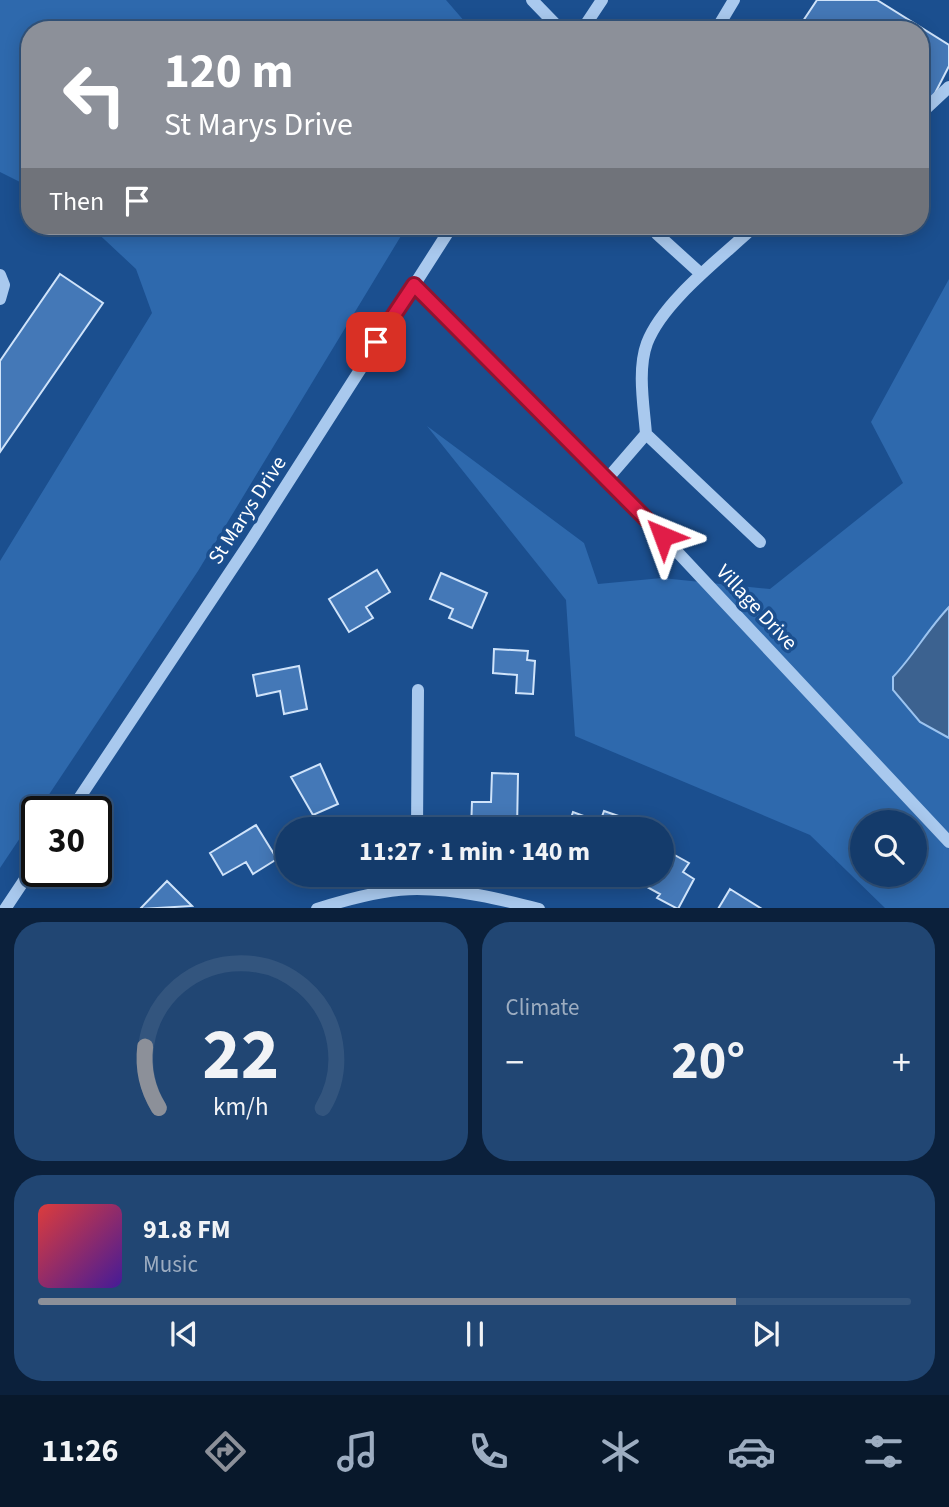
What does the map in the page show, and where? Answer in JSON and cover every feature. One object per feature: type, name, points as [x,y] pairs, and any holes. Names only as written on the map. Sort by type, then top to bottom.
[{"type":"street","points":[[532,0],[552,21]]},
{"type":"street","points":[[588,21],[602,0]]},
{"type":"street","points":[[721,21],[734,0]]},
{"type":"street","points":[[929,106],[949,87]]},
{"type":"street","name":"St Marys Drive","points":[[80,796],[250,542],[446,235]]},
{"type":"street","points":[[658,235],[700,273]]},
{"type":"street","points":[[744,235],[700,273],[672,305],[647,344],[643,382],[646,434],[760,541]]},
{"type":"street","points":[[0,275],[4,285],[0,299]]},
{"type":"street","name":"Village Drive","points":[[414,285],[608,478],[949,842]]},
{"type":"street","points":[[608,478],[646,434]]},
{"type":"street","points":[[417,817],[418,690]]},
{"type":"street","points":[[5,908],[21,884]]},
{"type":"street","points":[[317,908],[349,899],[417,889],[495,897],[539,908]]},
{"type":"shaded area","points":[[0,0],[446,0],[464,21],[21,21],[21,182],[0,172]]},
{"type":"shaded area","points":[[100,235],[402,235],[198,571],[48,796],[21,796],[21,836],[0,868],[0,561],[152,313],[136,269]]},
{"type":"shaded area","points":[[949,279],[949,908],[885,908],[863,887],[927,887],[927,810],[850,810],[850,874],[810,835],[575,736],[566,600],[427,426],[584,543],[598,584],[662,578],[770,589],[903,483],[871,422]]},
{"type":"shaded area","points":[[949,607],[949,738],[920,722],[893,690],[893,677]]},
{"type":"building","points":[[817,0],[877,0],[911,21],[803,21]]},
{"type":"building","points":[[929,32],[949,45],[949,66],[930,103]]},
{"type":"building","points":[[60,274],[103,303],[0,452],[0,361]]},
{"type":"building","points":[[377,570],[390,592],[366,607],[373,618],[349,632],[329,599]]},
{"type":"building","points":[[441,573],[487,593],[472,628],[449,618],[453,609],[430,599]]},
{"type":"building","points":[[494,649],[528,651],[527,660],[535,661],[533,694],[516,693],[517,675],[493,673]]},
{"type":"building","points":[[299,666],[307,709],[284,714],[280,691],[257,696],[253,675]]},
{"type":"building","points":[[320,764],[338,804],[313,815],[291,777]]},
{"type":"building","points":[[492,773],[518,774],[517,817],[471,817],[472,802],[491,802]]},
{"type":"building","points":[[604,811],[621,817],[602,817]]},
{"type":"building","points":[[573,812],[586,817],[571,817]]},
{"type":"building","points":[[256,825],[275,856],[275,860],[253,874],[246,862],[223,875],[210,853]]},
{"type":"building","points":[[674,855],[689,863],[683,872],[694,879],[679,908],[657,898],[660,894],[647,887],[674,887]]},
{"type":"building","points":[[167,881],[192,906],[157,908],[141,908]]},
{"type":"building","points":[[730,889],[760,908],[719,908]]},
{"type":"route","points":[[376,342],[414,285],[663,536]]}]
